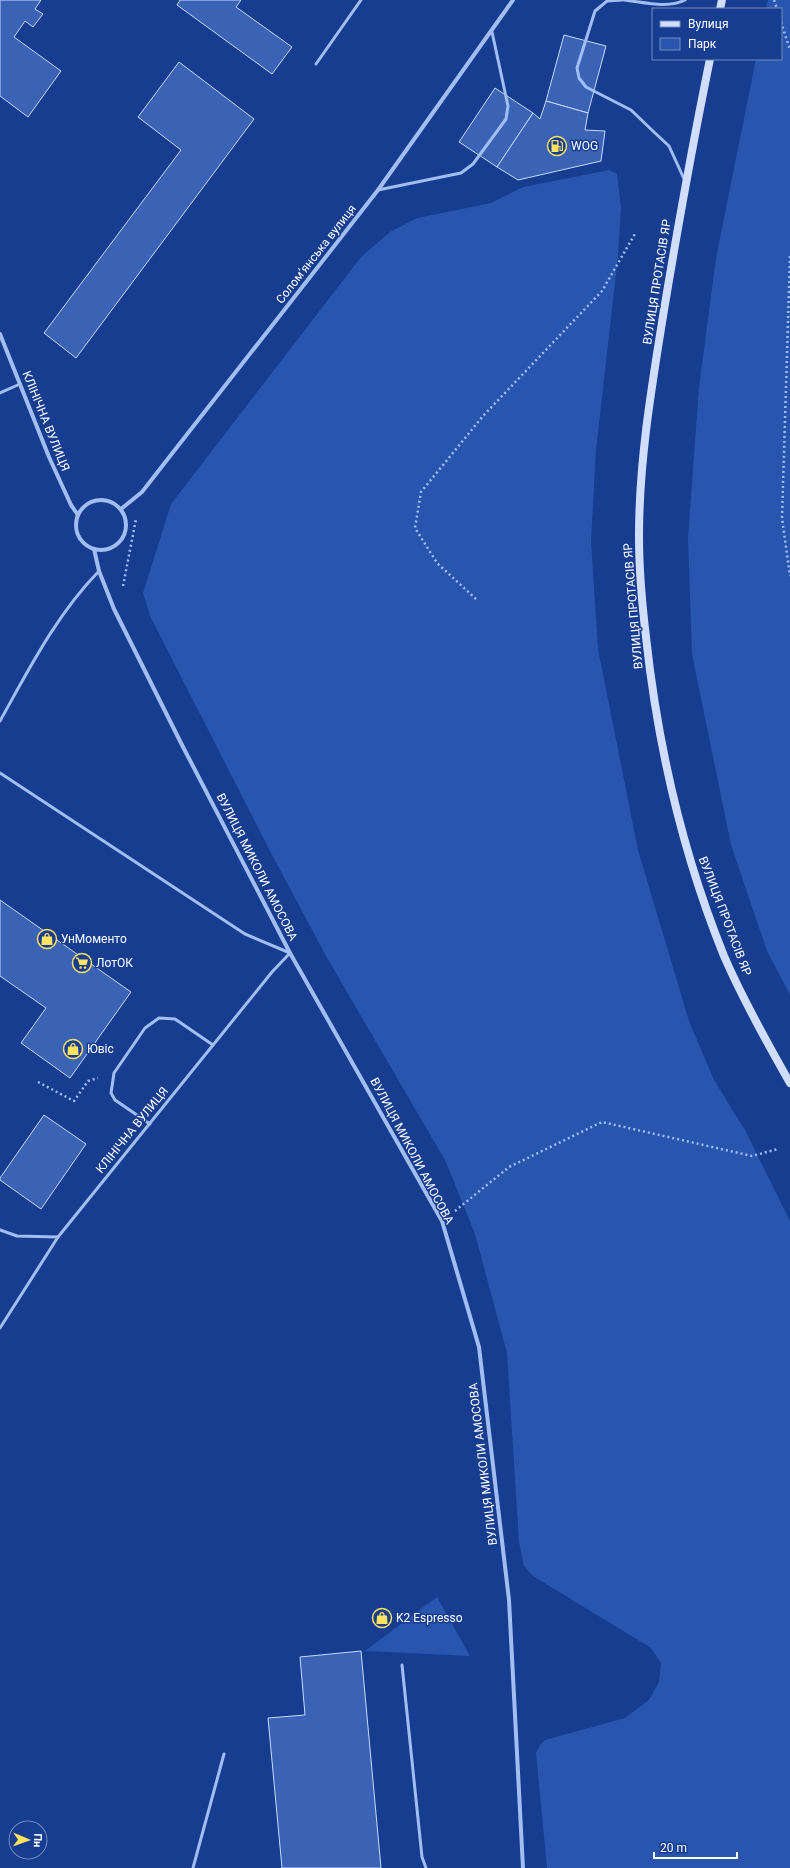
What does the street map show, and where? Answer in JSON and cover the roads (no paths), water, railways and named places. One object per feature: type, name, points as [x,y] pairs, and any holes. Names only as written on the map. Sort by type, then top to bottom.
[{"type":"main road","name":"ВУЛИЦЯ ПРОТАСІВ ЯР","points":[[710,60],[685,183],[648,410],[639,536],[642,595],[654,709],[677,815],[696,881],[731,970],[756,1024],[790,1083]]},
{"type":"street","name":"Соломʼянська вулиця","points":[[121,509],[142,492],[378,190],[492,32],[513,0]]},
{"type":"street","name":"КЛІНІЧНА ВУЛИЦЯ","points":[[0,334],[52,464],[71,505],[78,515]]},
{"type":"street","points":[[98,500],[107,500],[114,503],[121,509],[127,524],[122,540],[110,549],[94,549],[87,546],[77,532],[76,523],[78,515],[86,505],[98,500]]},
{"type":"street","name":"ВУЛИЦЯ МИКОЛИ АМОСОВА","points":[[94,549],[99,571],[114,609],[182,745],[290,953],[442,1221],[479,1347],[509,1600],[523,1868]]},
{"type":"lane","points":[[316,64],[361,0]]},
{"type":"lane","points":[[685,0],[679,3],[659,4],[623,0],[607,1],[595,11],[577,68],[578,78],[586,87],[631,110],[669,146],[685,183]]},
{"type":"lane","points":[[378,190],[460,173],[473,164],[506,118],[508,106],[492,32]]},
{"type":"lane","points":[[0,393],[20,384]]},
{"type":"lane","points":[[0,721],[40,651],[80,591],[99,571]]},
{"type":"lane","points":[[0,773],[245,934],[290,953]]},
{"type":"lane","name":"КЛІНІЧНА ВУЛИЦЯ","points":[[0,1328],[58,1237],[272,972],[290,953]]},
{"type":"lane","points":[[150,1124],[115,1100],[111,1093],[114,1073],[145,1028],[159,1018],[175,1019],[213,1046]]},
{"type":"lane","points":[[0,1230],[17,1236],[58,1237]]},
{"type":"lane","points":[[402,1665],[422,1857],[426,1868]]},
{"type":"lane","points":[[193,1868],[224,1754]]},
{"type":"place","name":"WOG","points":[[557,146]]},
{"type":"place","name":"УнМоменто","points":[[47,939]]},
{"type":"place","name":"ЛотОК","points":[[82,963]]},
{"type":"place","name":"Ювіс","points":[[73,1049]]},
{"type":"place","name":"K2 Espresso","points":[[382,1618]]}]
